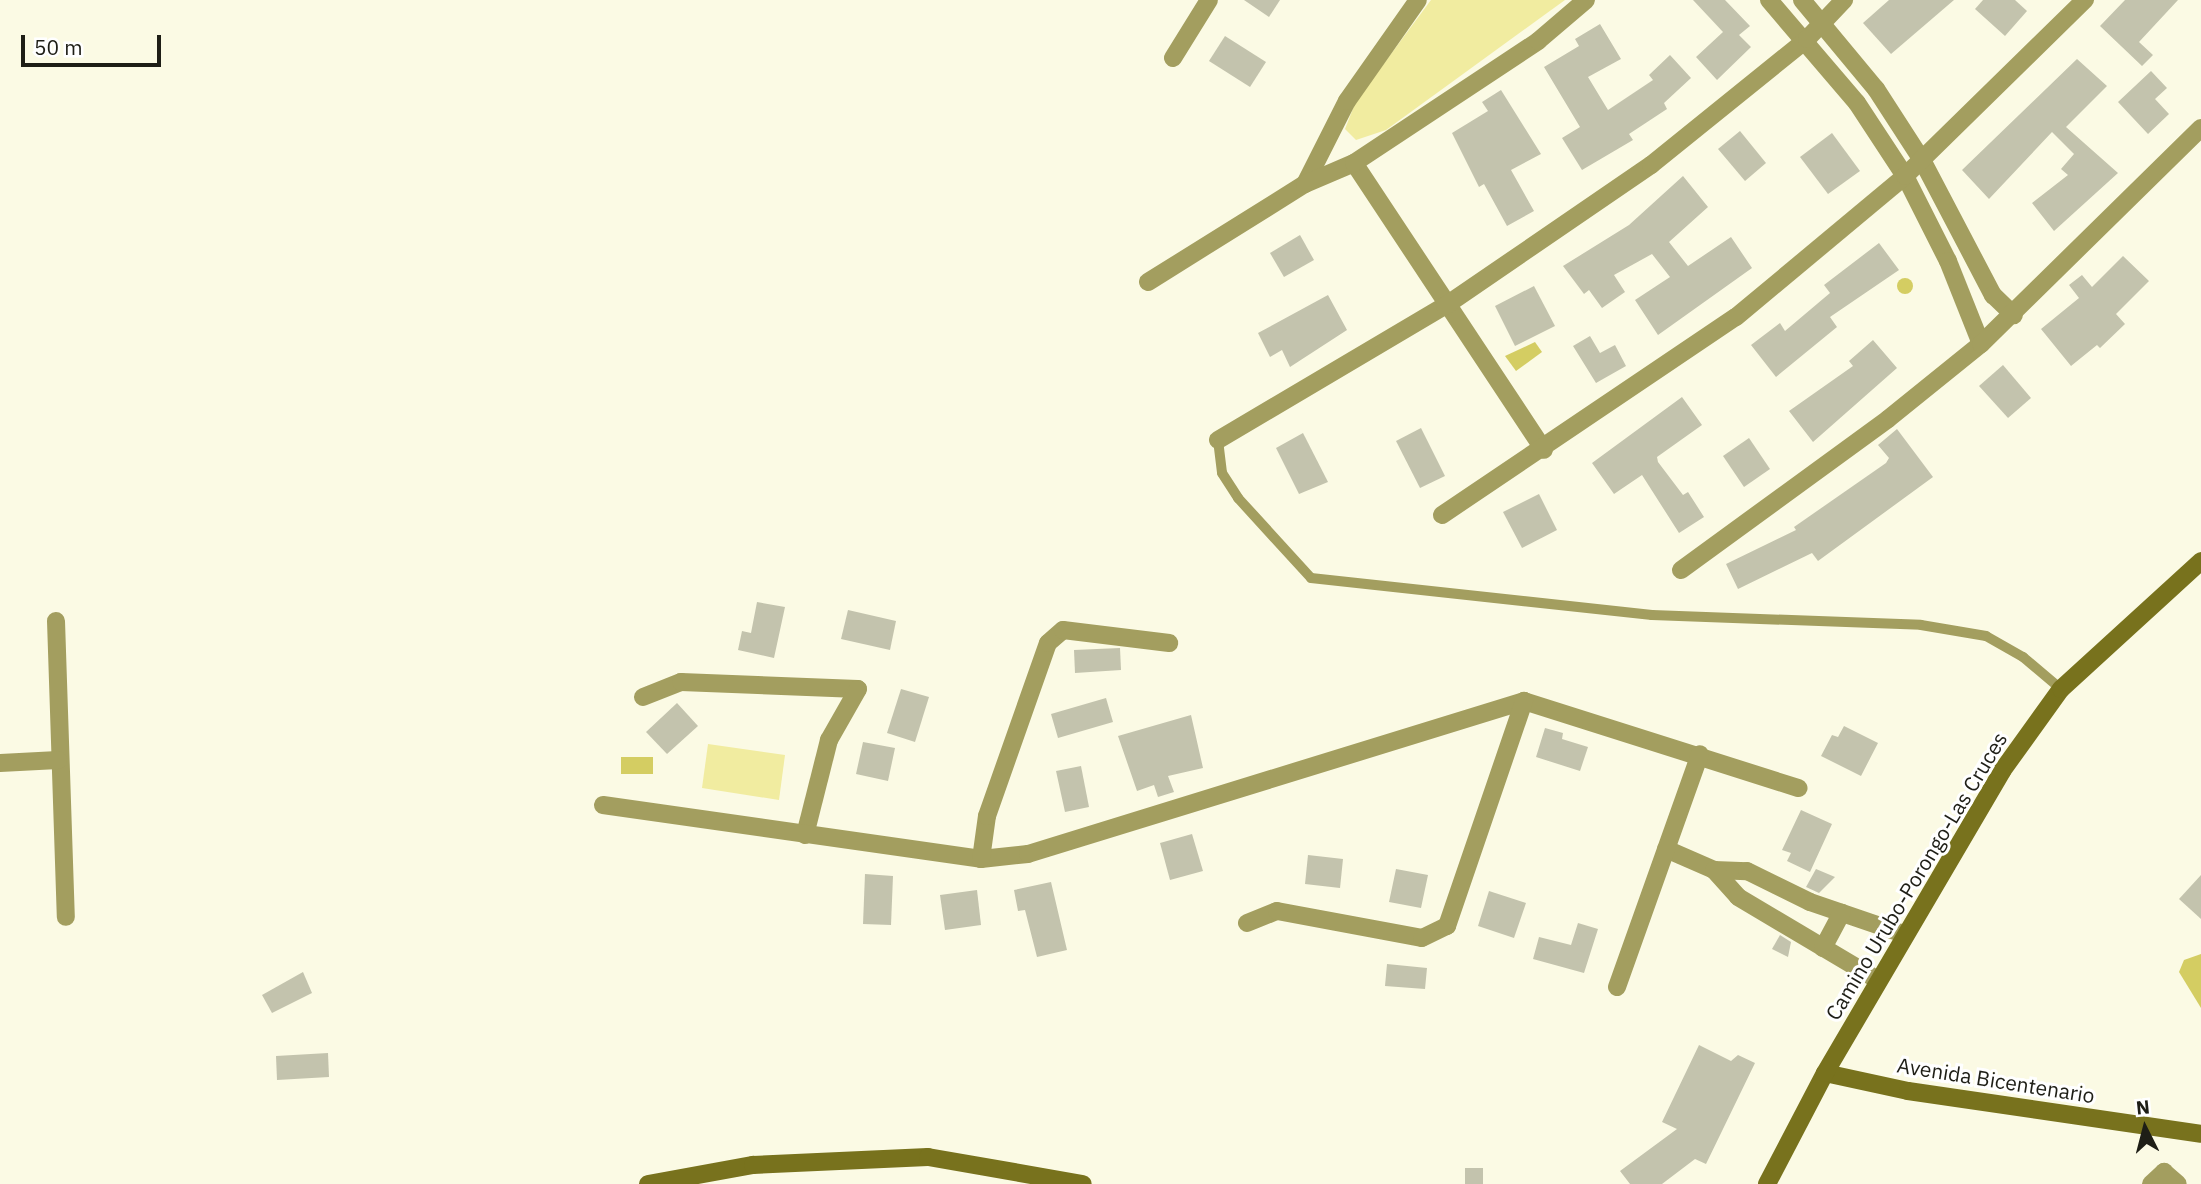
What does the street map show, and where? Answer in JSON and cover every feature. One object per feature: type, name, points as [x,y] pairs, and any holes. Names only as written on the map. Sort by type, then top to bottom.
[{"type":"street","points":[[1172,58],[1209,0]]},
{"type":"street","points":[[1305,184],[1347,101],[1418,0]]},
{"type":"street","points":[[1148,282],[1305,184],[1354,163],[1538,41],[1586,0]]},
{"type":"street","points":[[1769,0],[1807,39],[1857,103],[1905,176],[1948,261],[1982,344]]},
{"type":"street","points":[[1802,0],[1877,89],[1922,160],[1993,295],[2014,315]]},
{"type":"street","points":[[1218,440],[1445,306],[1651,165],[1807,39],[1844,0]]},
{"type":"street","points":[[1443,516],[1544,450],[1736,317],[1905,176],[2085,0]]},
{"type":"street","points":[[1681,570],[1867,436],[1982,344],[2201,128]]},
{"type":"street","points":[[1354,163],[1445,306],[1544,450]]},
{"type":"street","name":"Camino Urubo-Porongo-Las Cruces","points":[[1767,1184],[1825,1073],[2001,771],[2061,689],[2201,561]]},
{"type":"street","points":[[56,621],[58,760],[66,917]]},
{"type":"street","points":[[981,859],[988,816],[1048,643],[1063,631],[1169,643]]},
{"type":"street","points":[[643,697],[681,682],[858,689],[829,740],[805,835]]},
{"type":"street","points":[[1247,923],[1277,911],[1422,939],[1447,926],[1524,701]]},
{"type":"street","points":[[603,805],[981,859],[1028,854],[1524,701],[1700,754],[1799,788]]},
{"type":"street","points":[[1617,987],[1700,754]]},
{"type":"street","points":[[0,763],[58,760]]},
{"type":"street","points":[[1666,849],[1714,870],[1747,871],[1842,913],[1904,934]]},
{"type":"street","points":[[1714,870],[1738,897],[1878,980]]},
{"type":"street","points":[[1823,948],[1842,913]]},
{"type":"street","name":"Avenida Bicentenario","points":[[1825,1073],[1908,1091],[2201,1134]]},
{"type":"street","points":[[648,1184],[753,1165],[928,1157],[1083,1184]]},
{"type":"street","points":[[2151,1184],[2164,1172],[2178,1184]]},
{"type":"lane","points":[[1218,440],[1222,473],[1238,498],[1311,578],[1652,615],[1922,625],[1986,636],[2023,657],[2061,689]]},
{"type":"shaded area","points":[[1431,0],[1565,0],[1386,130],[1356,140],[1345,129],[1356,101]]},
{"type":"shaded area","points":[[1905,278],[1911,280],[1911,292],[1905,294],[1899,292],[1897,286],[1899,280]]},
{"type":"shaded area","points":[[1535,342],[1542,352],[1516,371],[1505,356]]},
{"type":"shaded area","points":[[708,744],[785,755],[779,800],[702,788]]},
{"type":"shaded area","points":[[621,757],[653,757],[653,774],[621,774]]},
{"type":"shaded area","points":[[2201,954],[2201,1008],[2179,972],[2184,960]]},
{"type":"building","points":[[1244,0],[1280,0],[1269,17]]},
{"type":"building","points":[[1693,0],[1725,0],[1750,26],[1739,35],[1751,47],[1717,80],[1696,57],[1723,32]]},
{"type":"building","points":[[1889,0],[1954,0],[1891,54],[1863,23]]},
{"type":"building","points":[[1983,0],[2015,0],[2027,11],[2005,36],[1975,9]]},
{"type":"building","points":[[2125,0],[2178,0],[2139,42],[2153,55],[2142,66],[2100,26]]},
{"type":"building","points":[[1600,24],[1621,59],[1588,77],[1608,110],[1653,80],[1649,75],[1670,55],[1691,78],[1664,103],[1667,109],[1629,134],[1633,140],[1582,170],[1562,138],[1580,127],[1544,67],[1579,46],[1575,39]]},
{"type":"building","points":[[1225,36],[1266,62],[1250,87],[1209,61]]},
{"type":"building","points":[[2077,59],[2107,86],[2066,127],[2118,173],[2054,231],[2032,203],[2068,175],[2061,169],[2074,154],[2052,132],[1989,199],[1962,170]]},
{"type":"building","points":[[2151,71],[2167,88],[2155,99],[2169,114],[2148,134],[2118,102]]},
{"type":"building","points":[[1501,90],[1541,154],[1511,170],[1534,211],[1507,226],[1484,184],[1479,187],[1452,133],[1488,111],[1482,102]]},
{"type":"building","points":[[1740,131],[1766,163],[1745,181],[1718,149]]},
{"type":"building","points":[[1832,133],[1860,171],[1828,194],[1800,157]]},
{"type":"building","points":[[1683,176],[1708,207],[1669,242],[1688,266],[1731,237],[1752,268],[1658,335],[1635,300],[1670,277],[1652,254],[1614,275],[1625,292],[1602,308],[1589,290],[1584,294],[1563,266],[1629,225]]},
{"type":"building","points":[[1300,235],[1314,260],[1284,277],[1270,253]]},
{"type":"building","points":[[1879,243],[1899,270],[1830,317],[1837,327],[1776,377],[1751,345],[1780,323],[1785,331],[1830,293],[1824,285]]},
{"type":"building","points":[[2123,256],[2149,281],[2116,314],[2125,324],[2100,348],[2097,345],[2071,366],[2041,329],[2079,298],[2069,285],[2082,275],[2092,287]]},
{"type":"building","points":[[1534,286],[1555,326],[1515,346],[1495,306]]},
{"type":"building","points":[[1328,295],[1347,330],[1290,367],[1282,350],[1270,357],[1258,333]]},
{"type":"building","points":[[1590,336],[1600,353],[1615,345],[1626,366],[1596,383],[1573,346]]},
{"type":"building","points":[[1873,340],[1897,368],[1813,442],[1789,411],[1853,366],[1849,361]]},
{"type":"building","points":[[2003,365],[2031,398],[2008,418],[1979,386]]},
{"type":"building","points":[[1682,397],[1702,425],[1657,457],[1683,495],[1688,492],[1704,517],[1679,533],[1642,475],[1614,494],[1592,463]]},
{"type":"building","points":[[1421,428],[1445,476],[1420,488],[1396,441]]},
{"type":"building","points":[[1897,429],[1933,477],[1818,561],[1812,553],[1738,589],[1726,564],[1796,530],[1794,527],[1886,463],[1889,458],[1878,445]]},
{"type":"building","points":[[1303,433],[1328,482],[1299,494],[1276,448]]},
{"type":"building","points":[[1749,438],[1770,469],[1744,487],[1723,456]]},
{"type":"building","points":[[1539,494],[1557,530],[1522,548],[1503,512]]},
{"type":"building","points":[[757,602],[785,607],[774,658],[738,650],[742,631],[751,633]]},
{"type":"building","points":[[848,610],[896,621],[890,650],[841,639]]},
{"type":"building","points":[[1120,648],[1121,670],[1075,673],[1074,650]]},
{"type":"building","points":[[901,689],[929,697],[915,742],[887,733]]},
{"type":"building","points":[[1106,698],[1113,722],[1058,738],[1051,714]]},
{"type":"building","points":[[677,703],[698,726],[667,754],[646,732]]},
{"type":"building","points":[[1191,715],[1203,768],[1168,776],[1174,792],[1158,797],[1154,785],[1137,791],[1118,736]]},
{"type":"building","points":[[1844,726],[1878,743],[1861,776],[1821,756],[1832,735],[1838,737]]},
{"type":"building","points":[[1545,728],[1563,733],[1562,739],[1588,747],[1580,771],[1536,757]]},
{"type":"building","points":[[863,742],[895,748],[888,781],[856,774]]},
{"type":"building","points":[[1081,766],[1089,807],[1065,812],[1056,771]]},
{"type":"building","points":[[1801,810],[1832,824],[1810,872],[1787,861],[1791,853],[1782,850]]},
{"type":"building","points":[[1192,834],[1203,871],[1170,880],[1160,843]]},
{"type":"building","points":[[1308,855],[1343,859],[1340,888],[1305,884]]},
{"type":"building","points":[[1396,869],[1428,875],[1421,908],[1389,902]]},
{"type":"building","points":[[1816,869],[1835,877],[1819,893],[1806,887]]},
{"type":"building","points":[[865,874],[893,876],[891,925],[863,924]]},
{"type":"building","points":[[2201,875],[2201,919],[2179,899]]},
{"type":"building","points":[[1051,882],[1067,950],[1037,957],[1025,910],[1018,911],[1014,890]]},
{"type":"building","points":[[977,890],[981,925],[945,930],[940,895]]},
{"type":"building","points":[[1489,891],[1526,903],[1514,938],[1478,926]]},
{"type":"building","points":[[1578,923],[1598,929],[1584,973],[1533,959],[1539,937],[1571,945]]},
{"type":"building","points":[[1780,935],[1791,942],[1788,957],[1772,949]]},
{"type":"building","points":[[1387,964],[1427,968],[1425,989],[1385,986]]},
{"type":"building","points":[[303,972],[312,993],[272,1013],[262,995]]},
{"type":"building","points":[[1699,1045],[1731,1061],[1738,1055],[1755,1063],[1706,1164],[1695,1159],[1662,1184],[1630,1184],[1620,1171],[1677,1129],[1662,1122]]},
{"type":"building","points":[[328,1053],[329,1077],[277,1080],[276,1056]]},
{"type":"building","points":[[1465,1168],[1483,1168],[1483,1184],[1465,1184]]}]
